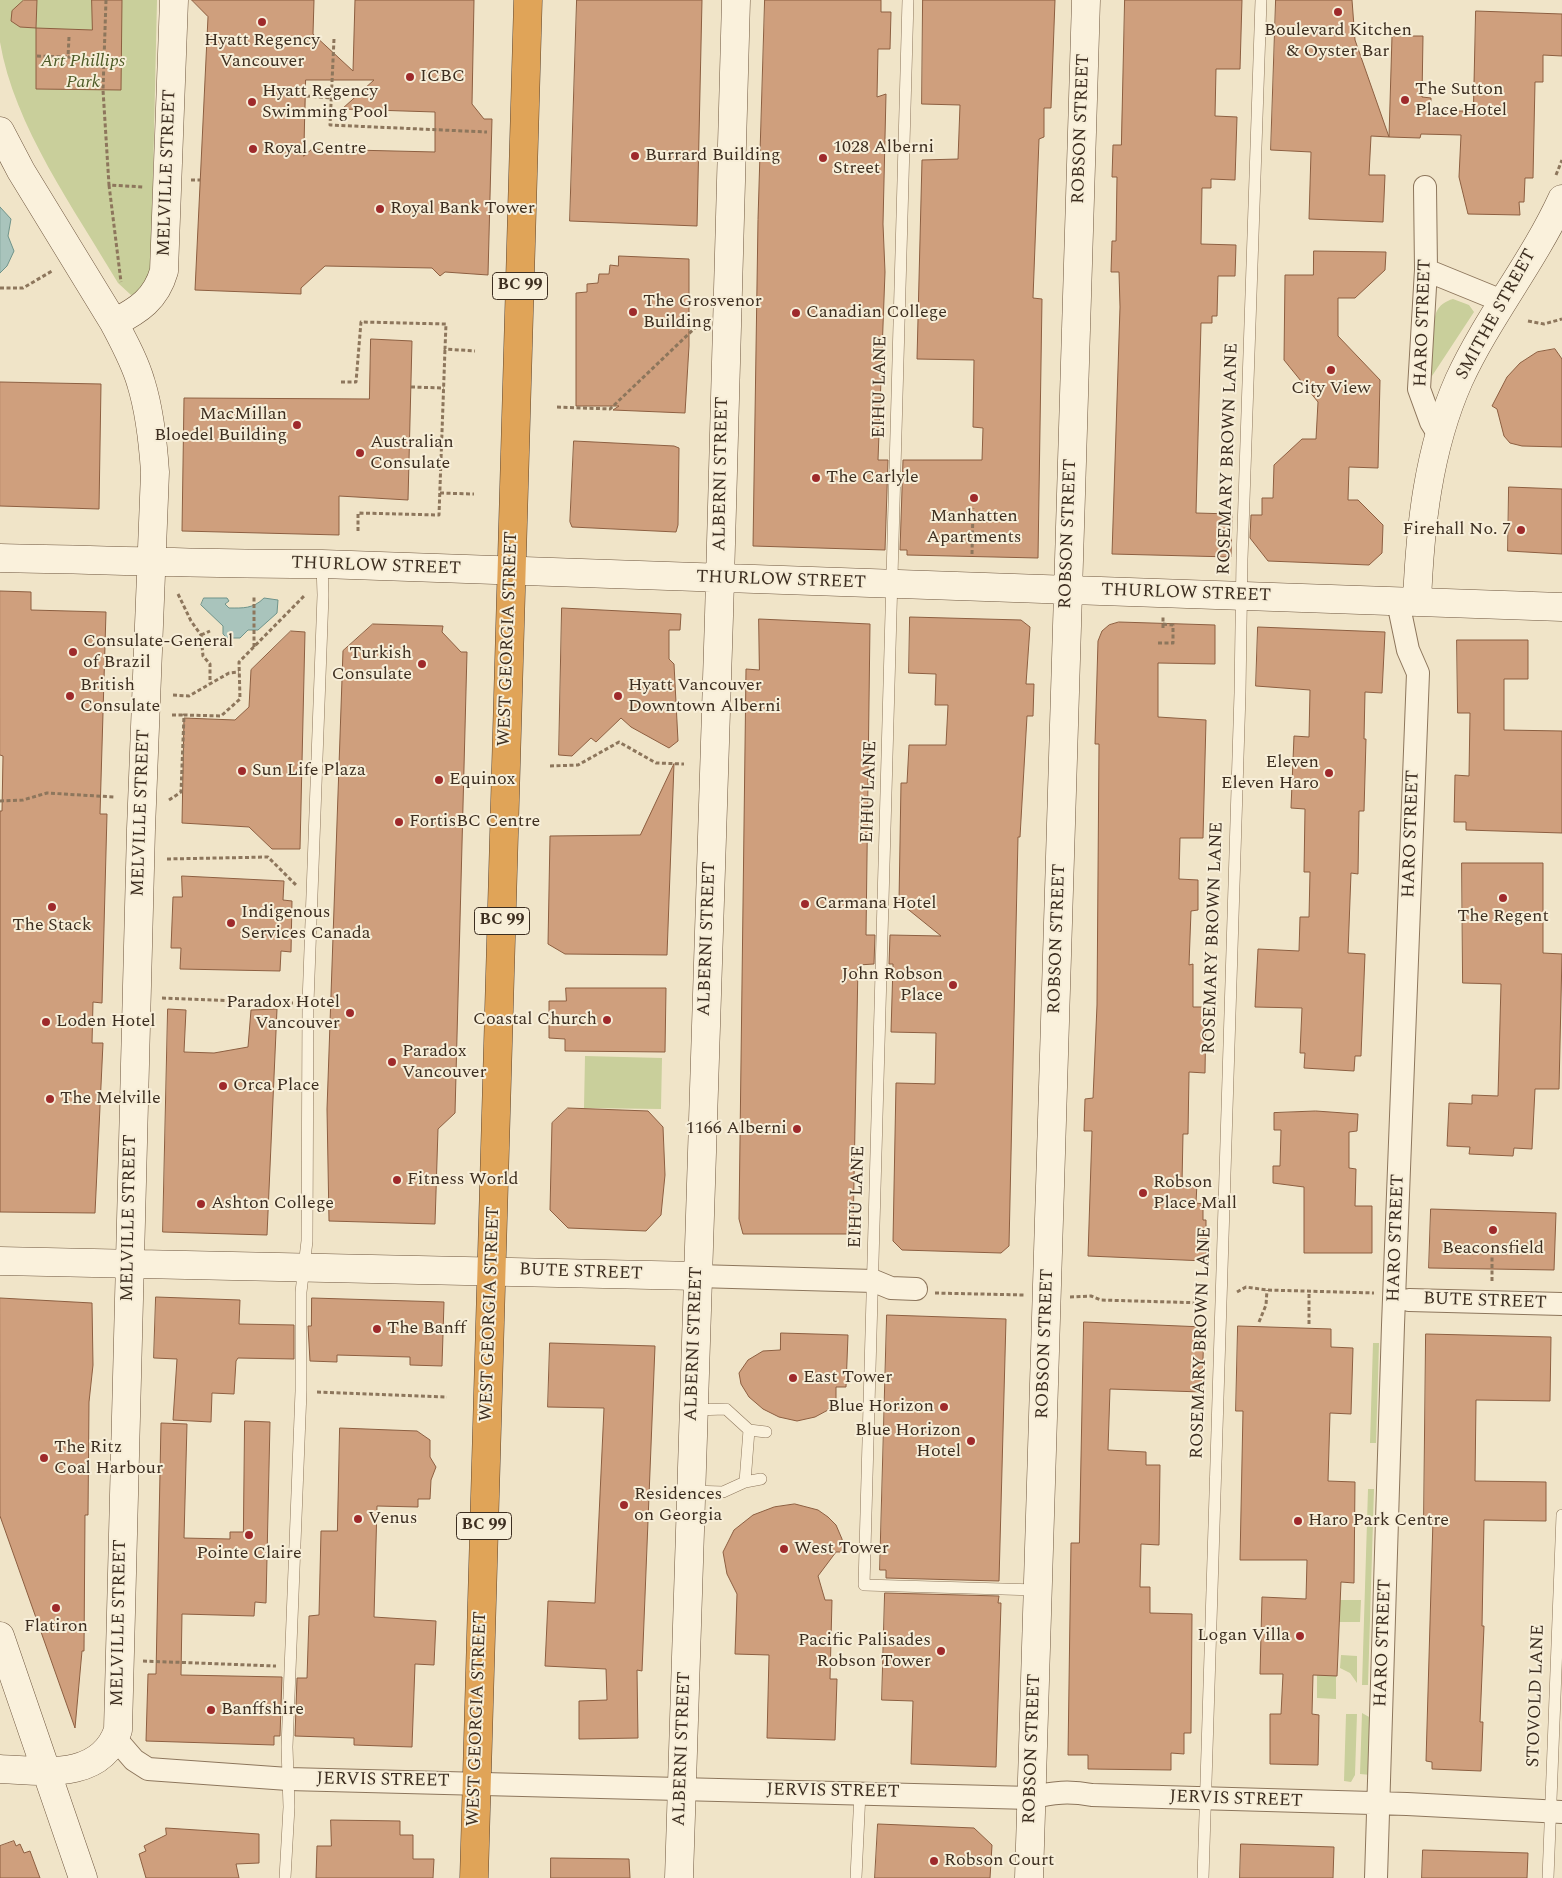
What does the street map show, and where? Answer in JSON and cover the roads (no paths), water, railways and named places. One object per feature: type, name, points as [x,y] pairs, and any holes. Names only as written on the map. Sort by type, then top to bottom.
[{"type":"highway","name":"WEST GEORGIA STREET","points":[[474,1878],[528,0]]},
{"type":"main road","name":"MELVILLE STREET","points":[[114,323],[138,310],[151,299],[158,289],[166,256],[174,0]]},
{"type":"main road","name":"ALBERNI STREET","points":[[679,1878],[720,578],[736,0]]},
{"type":"main road","name":"ROBSON STREET","points":[[1029,1878],[1086,0]]},
{"type":"main road","name":"MELVILLE STREET","points":[[0,131],[50,220],[114,323],[141,383],[151,428],[155,472],[141,829],[118,1721],[115,1738],[104,1755],[96,1762],[76,1769],[46,1770]]},
{"type":"main road","name":"SMITHE STREET","points":[[1440,435],[1459,380],[1558,204]]},
{"type":"main road","name":"HARO STREET","points":[[1408,602],[1423,511],[1440,435]]},
{"type":"main road","name":"THURLOW STREET","points":[[0,558],[322,564],[893,586],[1242,595],[1562,608]]},
{"type":"main road","name":"BUTE STREET","points":[[0,1261],[305,1266],[697,1276]]},
{"type":"main road","points":[[0,1636],[83,1878]]},
{"type":"main road","points":[[0,1769],[46,1770]]},
{"type":"street","name":"HARO STREET","points":[[1425,187],[1426,270],[1419,389],[1431,422],[1440,435]]},
{"type":"street","points":[[1426,270],[1502,301]]},
{"type":"street","name":"HARO STREET","points":[[1376,1878],[1394,1306],[1418,673],[1408,650],[1408,602]]},
{"type":"street","name":"BUTE STREET","points":[[697,1276],[874,1281],[891,1288],[916,1289]]},
{"type":"street","name":"BUTE STREET","points":[[1409,1300],[1562,1304]]},
{"type":"street","name":"JERVIS STREET","points":[[115,1738],[134,1760],[148,1769],[288,1779],[476,1782],[1031,1798],[1054,1792],[1069,1792],[1092,1796],[1379,1804],[1556,1812]]},
{"type":"lane","name":"EIHU LANE","points":[[908,0],[874,1281],[864,1584],[1037,1590]]},
{"type":"lane","name":"ROSEMARY BROWN LANE","points":[[1203,1878],[1261,0]]},
{"type":"lane","points":[[285,1878],[289,1807],[291,1666],[301,1391],[301,1292],[305,1266],[308,1003],[323,595],[322,564]]},
{"type":"lane","points":[[693,1410],[726,1409],[748,1430],[766,1432]]},
{"type":"lane","points":[[745,1482],[748,1430]]},
{"type":"lane","points":[[690,1491],[723,1492],[745,1482],[761,1479]]},
{"type":"lane","name":"STOVOLD LANE","points":[[1548,1878],[1556,1812],[1562,1514]]},
{"type":"lane","points":[[856,1878],[860,1792]]},
{"type":"water","points":[[0,207],[11,219],[8,236],[14,251],[7,266],[0,273]]},
{"type":"water","points":[[204,598],[227,598],[229,601],[225,604],[229,608],[252,606],[264,598],[278,600],[277,613],[258,630],[248,630],[240,638],[227,638],[223,634],[223,626],[201,605]]},
{"type":"place","name":"Boulevard Kitchen & Oyster Bar","points":[[1338,12]]},
{"type":"place","name":"Hyatt Regency Vancouver","points":[[262,22]]},
{"type":"place","name":"ICBC","points":[[410,77]]},
{"type":"place","name":"The Sutton Place Hotel","points":[[1405,100]]},
{"type":"place","name":"Hyatt Regency Swimming Pool","points":[[252,102]]},
{"type":"place","name":"Royal Centre","points":[[253,149]]},
{"type":"place","name":"Burrard Building","points":[[635,156]]},
{"type":"place","name":"1028 Alberni Street","points":[[823,158]]},
{"type":"place","name":"Royal Bank Tower","points":[[380,209]]},
{"type":"place","name":"The Grosvenor Building","points":[[633,312]]},
{"type":"place","name":"Canadian College","points":[[796,313]]},
{"type":"place","name":"City View","points":[[1331,370]]},
{"type":"place","name":"MacMillan Bloedel Building","points":[[297,425]]},
{"type":"place","name":"Australian Consulate","points":[[360,453]]},
{"type":"place","name":"The Carlyle","points":[[816,478]]},
{"type":"place","name":"Manhatten Apartments","points":[[974,498]]},
{"type":"place","name":"Firehall No. 7","points":[[1521,530]]},
{"type":"place","name":"Consulate-General of Brazil","points":[[73,652]]},
{"type":"place","name":"Turkish Consulate","points":[[422,664]]},
{"type":"place","name":"British Consulate","points":[[70,696]]},
{"type":"place","name":"Hyatt Vancouver Downtown Alberni","points":[[618,696]]},
{"type":"place","name":"Sun Life Plaza","points":[[242,771]]},
{"type":"place","name":"Eleven Eleven Haro","points":[[1329,773]]},
{"type":"place","name":"Equinox","points":[[439,780]]},
{"type":"place","name":"FortisBC Centre","points":[[399,822]]},
{"type":"place","name":"The Regent","points":[[1503,898]]},
{"type":"place","name":"Carmana Hotel","points":[[805,904]]},
{"type":"place","name":"The Stack","points":[[52,907]]},
{"type":"place","name":"Indigenous Services Canada","points":[[231,923]]},
{"type":"place","name":"John Robson Place","points":[[953,985]]},
{"type":"place","name":"Paradox Hotel Vancouver","points":[[350,1013]]},
{"type":"place","name":"Coastal Church","points":[[607,1020]]},
{"type":"place","name":"Loden Hotel","points":[[46,1022]]},
{"type":"place","name":"Paradox Vancouver","points":[[392,1062]]},
{"type":"place","name":"Orca Place","points":[[223,1086]]},
{"type":"place","name":"The Melville","points":[[50,1099]]},
{"type":"place","name":"1166 Alberni","points":[[797,1129]]},
{"type":"place","name":"Fitness World","points":[[397,1180]]},
{"type":"place","name":"Robson Place Mall","points":[[1143,1193]]},
{"type":"place","name":"Ashton College","points":[[201,1204]]},
{"type":"place","name":"Beaconsfield","points":[[1493,1230]]},
{"type":"place","name":"The Banff","points":[[377,1329]]},
{"type":"place","name":"East Tower","points":[[793,1378]]},
{"type":"place","name":"Blue Horizon","points":[[944,1407]]},
{"type":"place","name":"Blue Horizon Hotel","points":[[971,1441]]},
{"type":"place","name":"The Ritz Coal Harbour","points":[[44,1458]]},
{"type":"place","name":"Residences on Georgia","points":[[624,1505]]},
{"type":"place","name":"Venus","points":[[358,1519]]},
{"type":"place","name":"Haro Park Centre","points":[[1298,1521]]},
{"type":"place","name":"Pointe Claire","points":[[249,1535]]},
{"type":"place","name":"West Tower","points":[[784,1549]]},
{"type":"place","name":"Flatiron","points":[[56,1608]]},
{"type":"place","name":"Logan Villa","points":[[1300,1636]]},
{"type":"place","name":"Pacific Palisades Robson Tower","points":[[941,1651]]},
{"type":"place","name":"Banffshire","points":[[211,1710]]},
{"type":"place","name":"Robson Court","points":[[934,1861]]},
{"type":"park label","name":"Art Phillips Park","points":[[83,72]]}]
